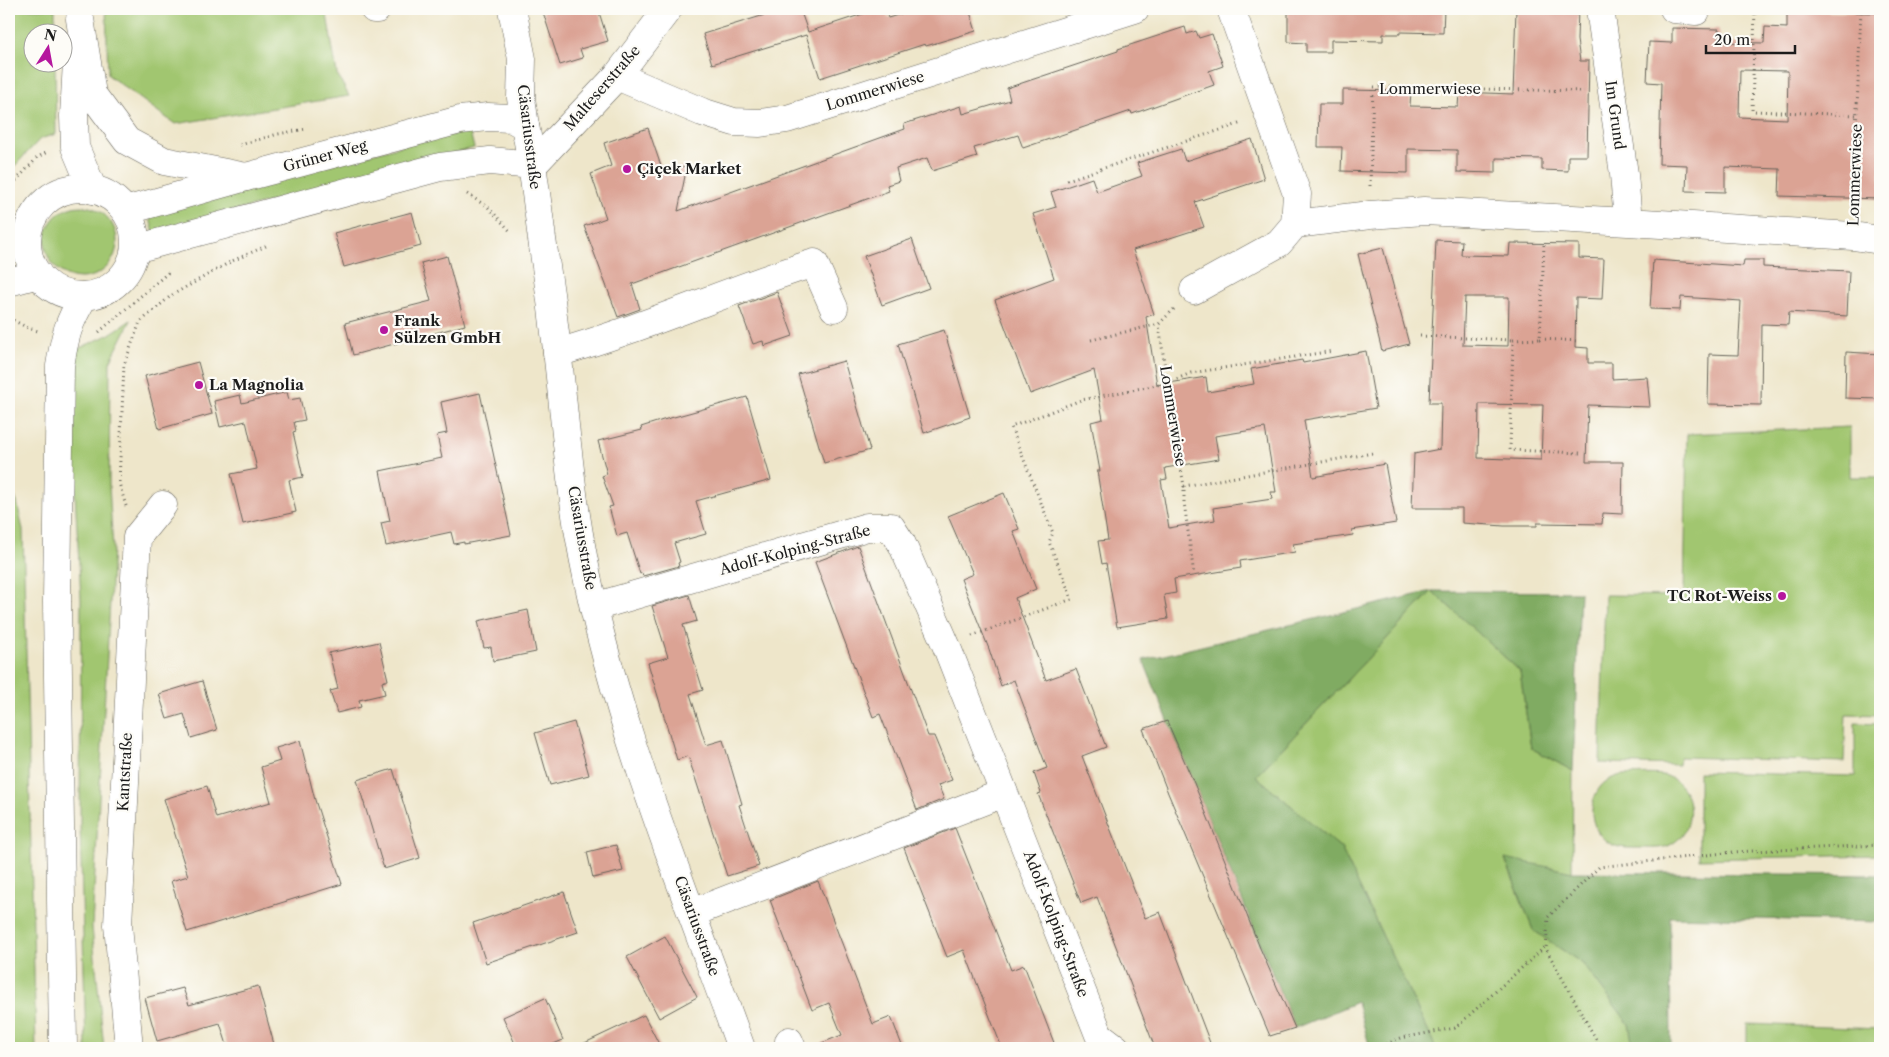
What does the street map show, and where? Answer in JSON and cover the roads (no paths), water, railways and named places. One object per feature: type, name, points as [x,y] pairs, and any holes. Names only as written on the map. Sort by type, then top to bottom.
[{"type":"main road","name":"Cäsariusstraße","points":[[512,9],[522,59],[521,98],[533,165],[579,534],[594,607],[607,658],[659,825],[741,1048]]},
{"type":"main road","name":"Malteserstraße","points":[[533,165],[617,76],[668,9]]},
{"type":"main road","name":"Lommerwiese","points":[[617,76],[702,112],[734,122],[760,123],[787,119],[1135,9]]},
{"type":"main road","points":[[1194,290],[1278,243],[1295,224],[1297,194],[1231,9]]},
{"type":"main road","name":"Im Grund","points":[[1600,9],[1628,222]]},
{"type":"main road","points":[[80,14],[74,116],[75,147],[93,190]]},
{"type":"main road","points":[[80,14],[92,94],[127,141],[164,161],[246,177]]},
{"type":"main road","name":"Grüner Weg","points":[[125,211],[460,120],[488,117],[511,118],[525,126]]},
{"type":"main road","points":[[135,249],[440,167],[490,161],[533,165]]},
{"type":"main road","points":[[80,188],[106,194],[125,211],[132,223],[135,236],[135,249],[131,264],[123,277],[112,287],[98,293],[84,296],[66,294],[51,286],[38,274],[30,256],[18,240],[31,225],[36,213],[44,203],[55,195],[67,190],[80,188]]},
{"type":"main road","name":"Lommerwiese","points":[[1295,224],[1424,211],[1853,236],[1880,240]]},
{"type":"main road","points":[[557,353],[609,338],[767,278],[814,263],[834,308]]},
{"type":"main road","points":[[9,282],[38,274]]},
{"type":"main road","points":[[63,1048],[58,592],[60,366],[64,337],[72,317],[84,296]]},
{"type":"main road","name":"Kantstraße","points":[[129,1048],[118,925],[137,537],[163,505]]},
{"type":"main road","name":"Adolf-Kolping-Straße","points":[[594,607],[867,527],[891,527],[902,544],[946,645],[1099,1035],[1116,1048]]},
{"type":"main road","points":[[692,913],[1004,793]]},
{"type":"place","name":"Çiçek Market","points":[[627,169]]},
{"type":"place","name":"Frank Sülzen GmbH","points":[[384,330]]},
{"type":"place","name":"La Magnolia","points":[[199,385]]},
{"type":"place","name":"TC Rot-Weiss","points":[[1782,596]]}]
